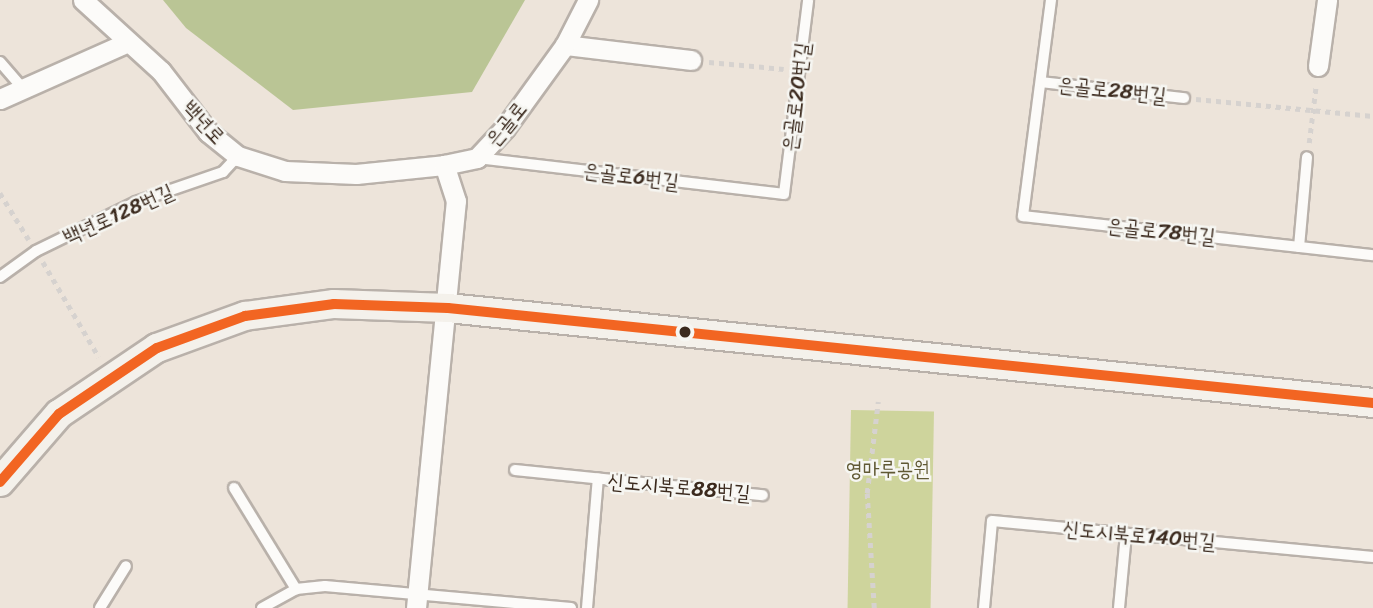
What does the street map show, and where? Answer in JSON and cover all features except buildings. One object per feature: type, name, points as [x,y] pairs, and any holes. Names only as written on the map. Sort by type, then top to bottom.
[{"type":"street","name":"백년로","points":[[83,0],[161,71],[208,132],[238,156],[285,171],[321,172],[444,165]]},
{"type":"street","name":"은골로","points":[[444,165],[477,158],[505,128],[565,45],[588,0]]},
{"type":"street","points":[[1318,66],[1327,0]]},
{"type":"street","points":[[0,99],[128,42]]},
{"type":"street","points":[[565,45],[691,60]]},
{"type":"street","points":[[417,600],[448,308],[456,201],[444,165]]},
{"type":"street","points":[[0,482],[59,414],[110,376],[157,348],[245,316],[334,304],[448,308],[1373,404]]},
{"type":"lane","name":"은골로20번길","points":[[784,194],[808,0]]},
{"type":"lane","name":"은골로28번길","points":[[1023,216],[1051,0]]},
{"type":"lane","points":[[0,62],[22,87]]},
{"type":"lane","name":"은골로28번길","points":[[1041,82],[1184,98]]},
{"type":"lane","name":"백년로128번길","points":[[0,277],[36,251],[136,202],[223,172],[238,156]]},
{"type":"lane","points":[[1299,247],[1307,157]]},
{"type":"lane","name":"은골로6번길","points":[[477,158],[784,194]]},
{"type":"lane","name":"은골로78번길","points":[[1023,216],[1373,255]]},
{"type":"lane","points":[[515,470],[598,478]]},
{"type":"lane","name":"신도시북로88번길","points":[[587,608],[598,478],[763,495]]},
{"type":"lane","points":[[234,488],[296,589]]},
{"type":"lane","name":"신도시북로140번길","points":[[984,608],[992,521],[1373,557]]},
{"type":"lane","points":[[1119,608],[1126,534]]},
{"type":"lane","points":[[100,608],[126,566]]},
{"type":"lane","points":[[262,608],[296,589],[325,586],[417,600],[571,608]]},
{"type":"path","points":[[691,60],[799,71]]},
{"type":"path","points":[[1307,157],[1318,66]]},
{"type":"path","points":[[1184,98],[1373,116]]},
{"type":"path","points":[[0,193],[110,376]]},
{"type":"path","points":[[874,608],[867,493],[878,402]]},
{"type":"green space","points":[[163,0],[525,0],[472,92],[293,110],[186,28]]},
{"type":"green space","name":"영마루공원","points":[[851,410],[934,411],[931,608],[848,608]]},
{"type":"transit line","points":[[0,482],[59,414],[157,348],[245,316],[334,304],[448,308],[1373,403]]}]
